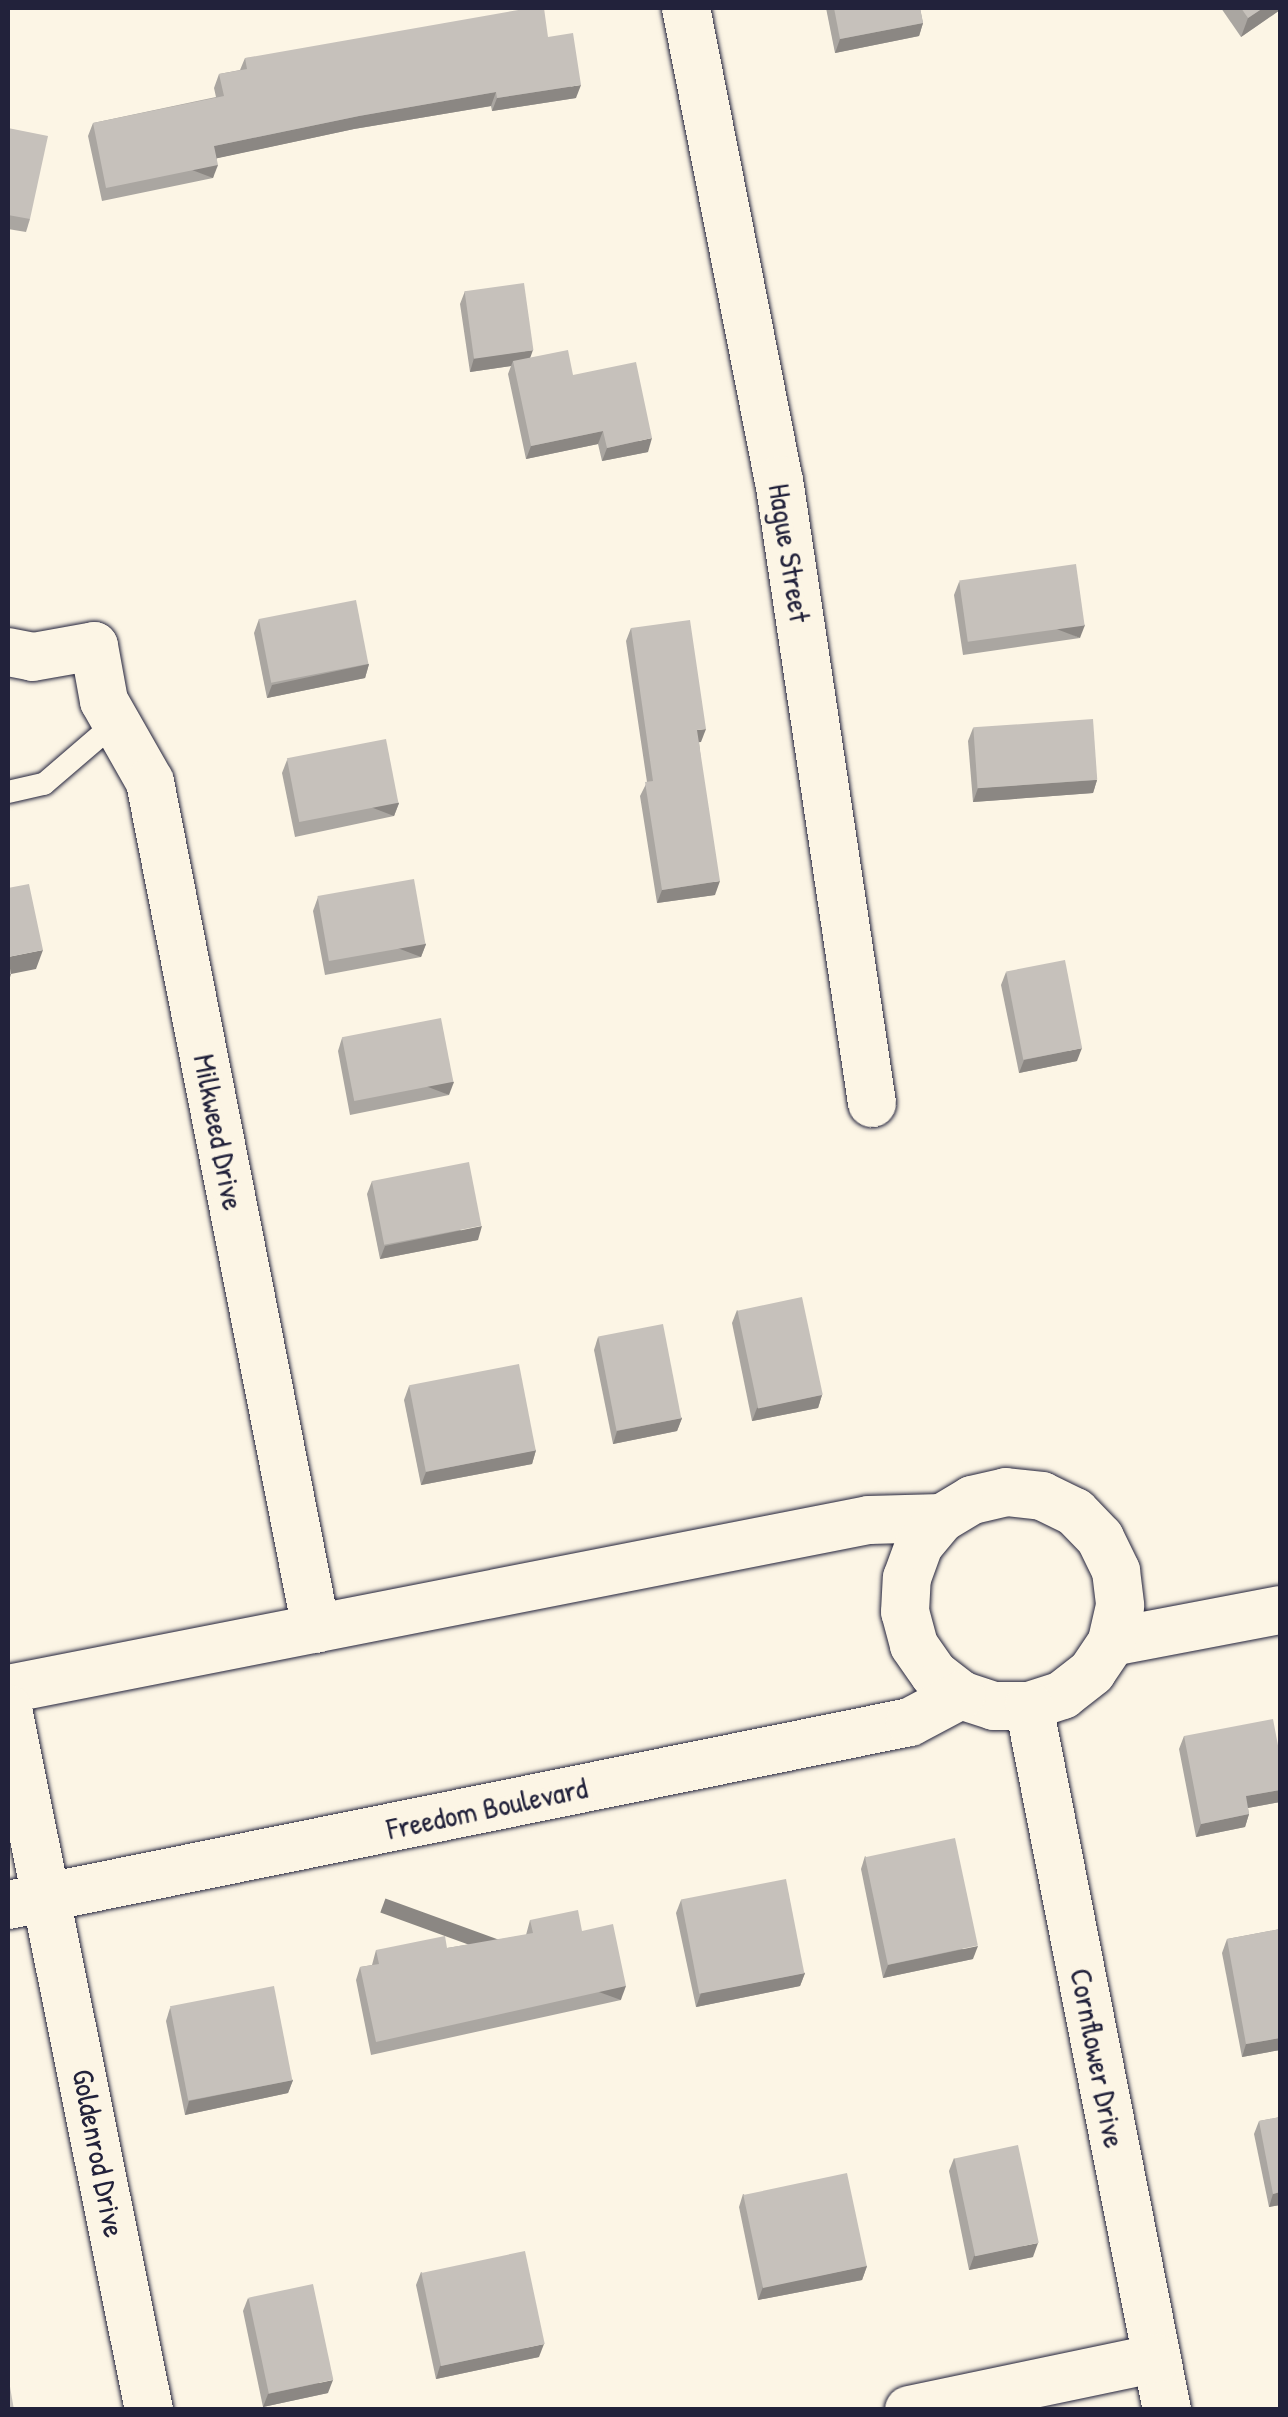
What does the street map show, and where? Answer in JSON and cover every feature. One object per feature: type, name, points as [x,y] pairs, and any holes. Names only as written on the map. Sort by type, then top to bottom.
[{"type":"street","name":"Hague Street","points":[[686,8],[779,480],[872,1103]]},
{"type":"street","name":"Milkweed Drive","points":[[8,652],[33,657],[94,646],[104,701],[150,782],[316,1629]]},
{"type":"street","points":[[1006,1492],[1042,1496],[1075,1512],[1100,1538],[1116,1570],[1120,1606],[1112,1642],[1092,1672],[1064,1694],[1029,1706],[994,1706],[962,1695],[934,1674],[914,1645],[905,1612],[907,1578],[919,1545],[942,1518],[972,1500],[1006,1492]]},
{"type":"street","points":[[8,1689],[869,1520],[942,1518]]},
{"type":"street","points":[[1112,1642],[1280,1610]]},
{"type":"street","name":"Freedom Boulevard","points":[[28,1901],[910,1722],[962,1695]]},
{"type":"street","name":"Cornflower Drive","points":[[1029,1706],[1168,2410]]},
{"type":"street","name":"Goldenrod Drive","points":[[8,1708],[28,1901],[149,2410]]},
{"type":"street","points":[[909,2410],[1158,2358]]},
{"type":"lane","points":[[8,792],[44,784],[116,722]]},
{"type":"building","points":[[544,8],[548,37],[573,33],[581,85],[497,98],[496,92],[214,146],[218,165],[106,188],[93,123],[224,96],[219,74],[247,69],[245,58]]},
{"type":"building","points":[[834,8],[920,8],[923,23],[840,39]]},
{"type":"building","points":[[1241,8],[1263,8],[1248,18]]},
{"type":"building","points":[[8,128],[48,136],[30,219],[8,215]]},
{"type":"building","points":[[524,283],[533,350],[474,359],[465,291]]},
{"type":"building","points":[[568,350],[573,375],[636,362],[652,438],[607,448],[603,431],[531,446],[513,361]]},
{"type":"building","points":[[1076,564],[1085,625],[968,642],[959,580]]},
{"type":"building","points":[[356,600],[368,664],[271,683],[259,619]]},
{"type":"building","points":[[690,620],[706,729],[697,730],[720,881],[662,890],[645,782],[653,781],[631,628]]},
{"type":"building","points":[[1093,719],[1097,780],[978,788],[973,727]]},
{"type":"building","points":[[386,739],[398,803],[299,822],[287,758]]},
{"type":"building","points":[[414,879],[425,944],[329,961],[317,896]]},
{"type":"building","points":[[29,884],[43,950],[8,957],[8,888]]},
{"type":"building","points":[[1065,960],[1082,1048],[1023,1060],[1006,971]]},
{"type":"building","points":[[441,1018],[453,1082],[354,1101],[342,1037]]},
{"type":"building","points":[[469,1162],[481,1226],[384,1245],[372,1181]]},
{"type":"building","points":[[802,1297],[823,1395],[758,1409],[737,1311]]},
{"type":"building","points":[[663,1324],[681,1418],[617,1431],[598,1337]]},
{"type":"building","points":[[519,1364],[536,1450],[426,1472],[409,1385]]},
{"type":"building","points":[[1273,1719],[1280,1756],[1280,1790],[1246,1796],[1249,1814],[1201,1824],[1184,1736]]},
{"type":"building","points":[[955,1838],[978,1946],[888,1965],[865,1857]]},
{"type":"building","points":[[786,1879],[804,1973],[699,1994],[681,1899]]},
{"type":"building","points":[[578,1910],[582,1931],[613,1924],[626,1986],[376,2042],[360,1967],[379,1964],[376,1950],[445,1936],[447,1948],[533,1933],[530,1920]]},
{"type":"building","points":[[1280,1929],[1280,2038],[1246,2044],[1227,1939]]},
{"type":"building","points":[[274,1986],[292,2080],[188,2100],[170,2006]]},
{"type":"building","points":[[1280,2117],[1280,2192],[1273,2194],[1259,2121]]},
{"type":"building","points":[[1018,2145],[1039,2243],[975,2256],[954,2159]]},
{"type":"building","points":[[847,2173],[867,2266],[763,2288],[743,2195]]},
{"type":"building","points":[[525,2251],[545,2344],[441,2366],[421,2273]]},
{"type":"building","points":[[313,2284],[333,2380],[269,2394],[248,2298]]},
{"type":"building","points":[[8,2375],[14,2410],[8,2410]]}]
